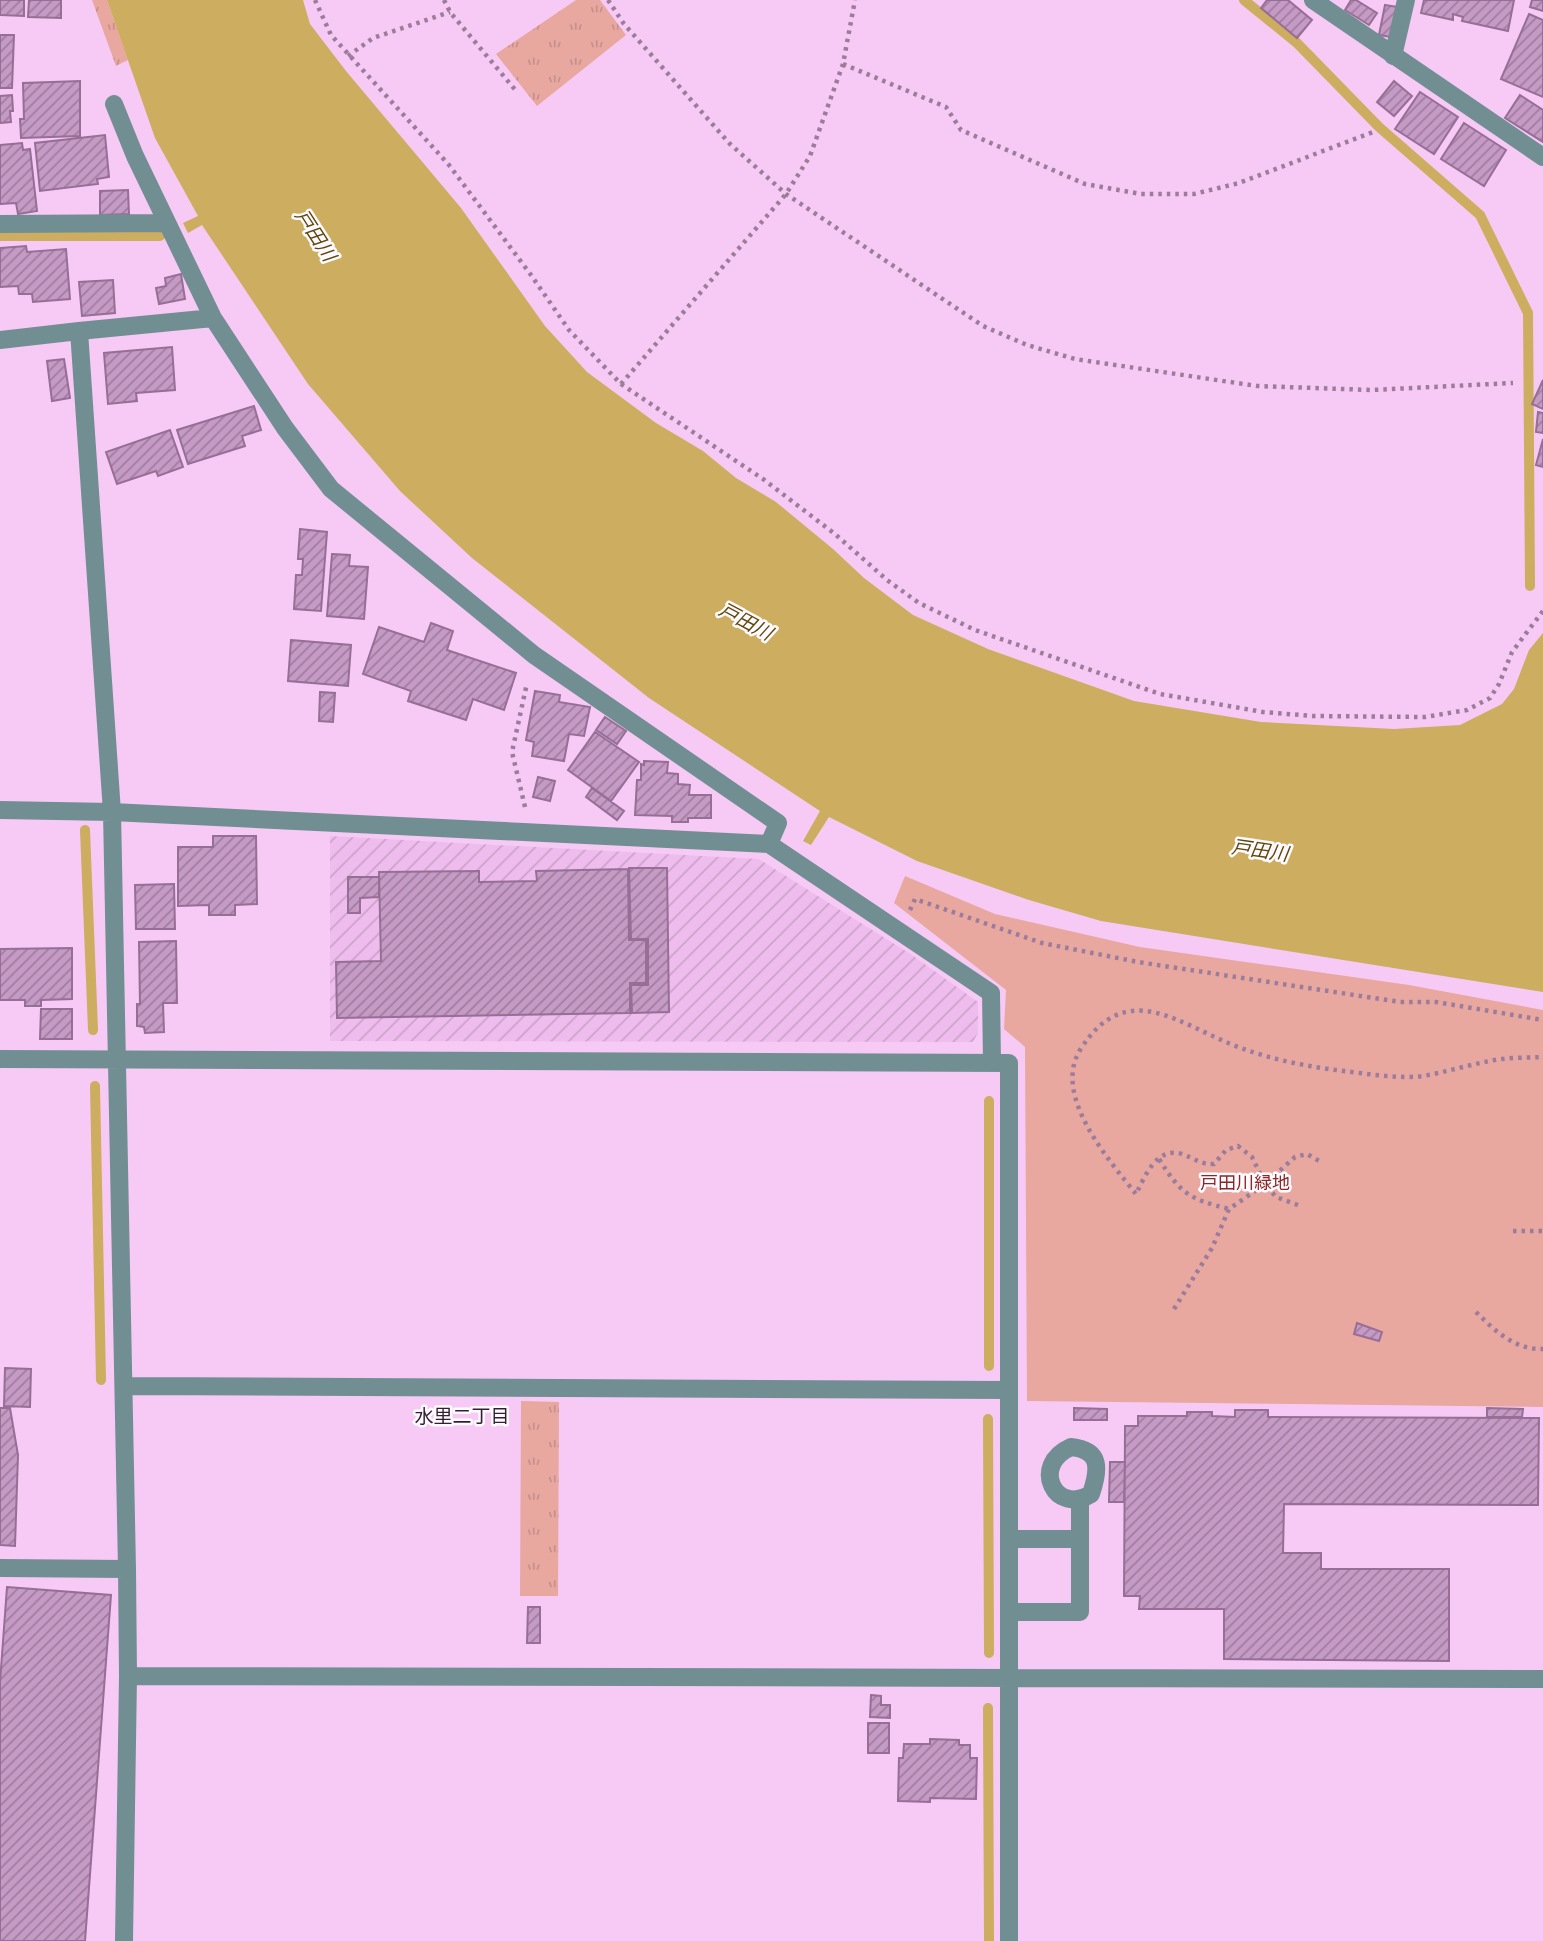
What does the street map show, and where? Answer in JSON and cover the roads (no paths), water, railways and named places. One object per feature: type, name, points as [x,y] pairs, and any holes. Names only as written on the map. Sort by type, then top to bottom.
[{"type":"street","points":[[1313,0],[1543,157]]},
{"type":"street","points":[[1393,56],[1405,0]]},
{"type":"street","points":[[114,104],[135,156],[213,318],[285,428],[331,489],[534,654],[778,823],[769,844]]},
{"type":"street","points":[[0,224],[167,223]]},
{"type":"street","points":[[0,340],[213,318]]},
{"type":"street","points":[[79,331],[112,812],[127,1569],[124,1941]]},
{"type":"street","points":[[0,810],[112,812],[769,844],[991,993],[992,1063]]},
{"type":"street","points":[[0,1059],[1009,1063],[1009,1941]]},
{"type":"street","points":[[124,1386],[1009,1390]]},
{"type":"street","points":[[1009,1612],[1080,1612],[1080,1500]]},
{"type":"street","points":[[1009,1539],[1080,1539]]},
{"type":"street","points":[[0,1568],[127,1569]]},
{"type":"street","points":[[128,1676],[1543,1679]]},
{"type":"water","name":"戸田川","points":[[107,0],[303,0],[310,24],[461,208],[545,326],[587,372],[656,423],[703,451],[736,478],[776,502],[864,578],[913,615],[988,649],[1134,701],[1261,722],[1394,729],[1460,725],[1502,704],[1514,689],[1529,650],[1543,633],[1543,992],[1101,921],[1029,900],[917,861],[829,817],[811,845],[803,841],[820,811],[649,698],[472,558],[400,491],[308,384],[202,225],[188,233],[183,223],[198,216],[155,138]]},
{"type":"waterway","points":[[1244,0],[1297,43],[1379,127],[1480,215],[1528,313],[1530,586]]},
{"type":"waterway","points":[[0,236],[160,236]]},
{"type":"waterway","points":[[85,830],[93,1030]]},
{"type":"waterway","points":[[95,1086],[101,1380]]},
{"type":"waterway","points":[[989,1101],[989,1366]]},
{"type":"waterway","points":[[988,1419],[989,1653]]},
{"type":"waterway","points":[[988,1708],[989,1941]]},
{"type":"district","name":"水里二丁目","points":[[462,1416]]},
{"type":"park label","name":"戸田川緑地","points":[[1245,1183]]}]
